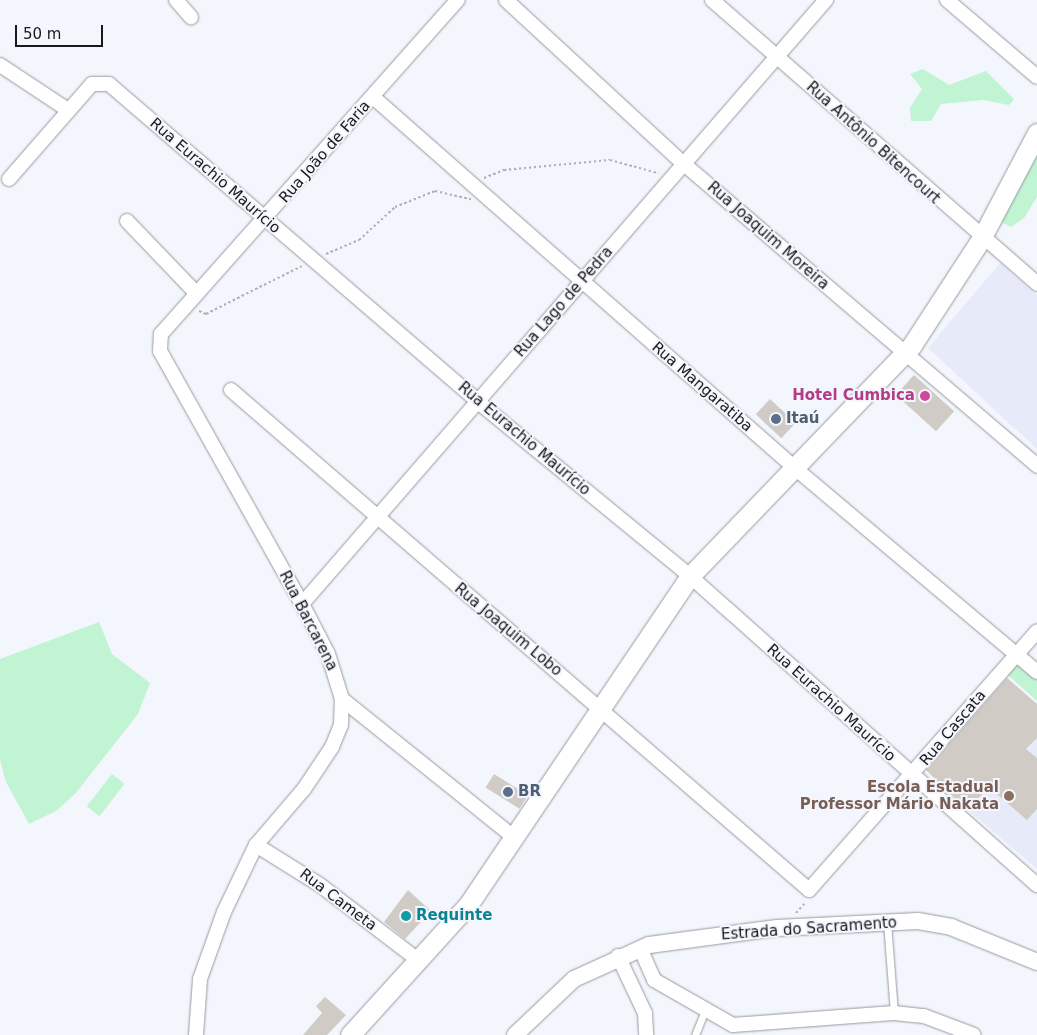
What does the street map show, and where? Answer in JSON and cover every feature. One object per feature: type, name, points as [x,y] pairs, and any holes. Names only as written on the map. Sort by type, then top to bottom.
[{"type":"main road","points":[[350,1035],[468,905],[690,576],[796,469],[905,354],[981,239],[1037,133]]},
{"type":"street","points":[[176,0],[191,17]]},
{"type":"street","name":"Rua João de Faria","points":[[160,351],[161,334],[185,304],[266,220],[458,0]]},
{"type":"street","name":"Rua Joaquim Moreira","points":[[506,0],[684,164],[1037,466]]},
{"type":"street","name":"Rua Antônio Bitencourt","points":[[712,0],[981,239],[1037,284]]},
{"type":"street","name":"Rua Lago de Pedra","points":[[302,604],[826,0]]},
{"type":"street","points":[[947,0],[1037,77]]},
{"type":"street","points":[[0,65],[68,110]]},
{"type":"street","name":"Rua Eurachio Maurício","points":[[9,179],[92,84],[108,84],[477,401],[690,576],[913,777],[1037,885]]},
{"type":"street","name":"Rua Mangaratiba","points":[[372,97],[796,469],[1015,656],[1037,672]]},
{"type":"street","points":[[127,220],[196,293]]},
{"type":"street","name":"Rua Barcarena","points":[[160,351],[302,604],[328,654],[342,699]]},
{"type":"street","name":"Rua Joaquim Lobo","points":[[231,390],[376,517],[600,708],[784,871],[809,890]]},
{"type":"street","name":"Rua Cascata","points":[[809,890],[913,777],[1037,631]]},
{"type":"street","points":[[342,699],[514,838]]},
{"type":"street","points":[[196,1035],[200,978],[207,952],[256,845],[332,747],[341,725],[342,699]]},
{"type":"street","name":"Rua Cameta","points":[[256,845],[291,865],[418,960]]},
{"type":"street","name":"Estrada do Sacramento","points":[[515,1035],[574,979],[618,956],[640,948],[777,928],[887,922],[936,923],[1037,962]]},
{"type":"street","points":[[640,948],[646,968],[659,985],[736,1030],[894,1013],[931,1018],[974,1035]]},
{"type":"street","points":[[618,956],[639,1001],[646,1035]]},
{"type":"street","points":[[639,1001],[645,989],[659,985]]},
{"type":"lane","points":[[887,922],[894,1013]]},
{"type":"lane","points":[[695,1035],[704,1010]]},
{"type":"path","points":[[185,304],[206,314],[313,260],[359,240],[395,207],[434,191],[467,201],[481,193],[481,179],[504,170],[610,160],[673,176]]},
{"type":"path","points":[[777,928],[778,920],[790,920],[808,899],[809,890]]},
{"type":"shaded area","points":[[1000,263],[1037,295],[1037,449],[928,348]]},
{"type":"shaded area","name":"Escola Estadual Professor Mário Nakata","points":[[1037,738],[1037,869],[968,810]]},
{"type":"green space","points":[[923,69],[949,85],[986,71],[1014,99],[1009,105],[983,100],[941,104],[931,121],[911,121],[910,108],[922,89],[910,74]]},
{"type":"green space","points":[[1037,156],[1037,197],[1024,218],[1011,227],[997,220]]},
{"type":"green space","points":[[99,622],[112,654],[150,683],[138,714],[75,794],[56,811],[29,824],[6,782],[0,760],[0,659]]},
{"type":"green space","points":[[1017,662],[1037,677],[1037,701],[1008,675]]},
{"type":"green space","points":[[112,774],[125,784],[99,816],[87,806]]},
{"type":"building","points":[[914,375],[954,411],[936,431],[896,395]]},
{"type":"building","name":"Itaú","points":[[770,399],[796,423],[781,438],[756,414]]},
{"type":"building","points":[[1007,678],[1037,704],[1037,738],[1026,749],[1037,758],[1037,809],[1027,820],[989,787],[967,811],[926,770]]},
{"type":"building","name":"BR","points":[[494,774],[528,795],[519,809],[486,788]]},
{"type":"building","name":"Requinte","points":[[408,890],[431,911],[405,939],[384,922]]},
{"type":"building","points":[[325,997],[346,1015],[327,1035],[303,1035],[322,1013],[316,1006]]},
{"type":"place","name":"Hotel Cumbica","points":[[925,396]]},
{"type":"place","name":"Itaú","points":[[776,419]]},
{"type":"place","name":"BR","points":[[508,792]]},
{"type":"place","name":"Escola Estadual Professor Mário Nakata","points":[[1009,796]]},
{"type":"place","name":"Requinte","points":[[406,916]]}]
